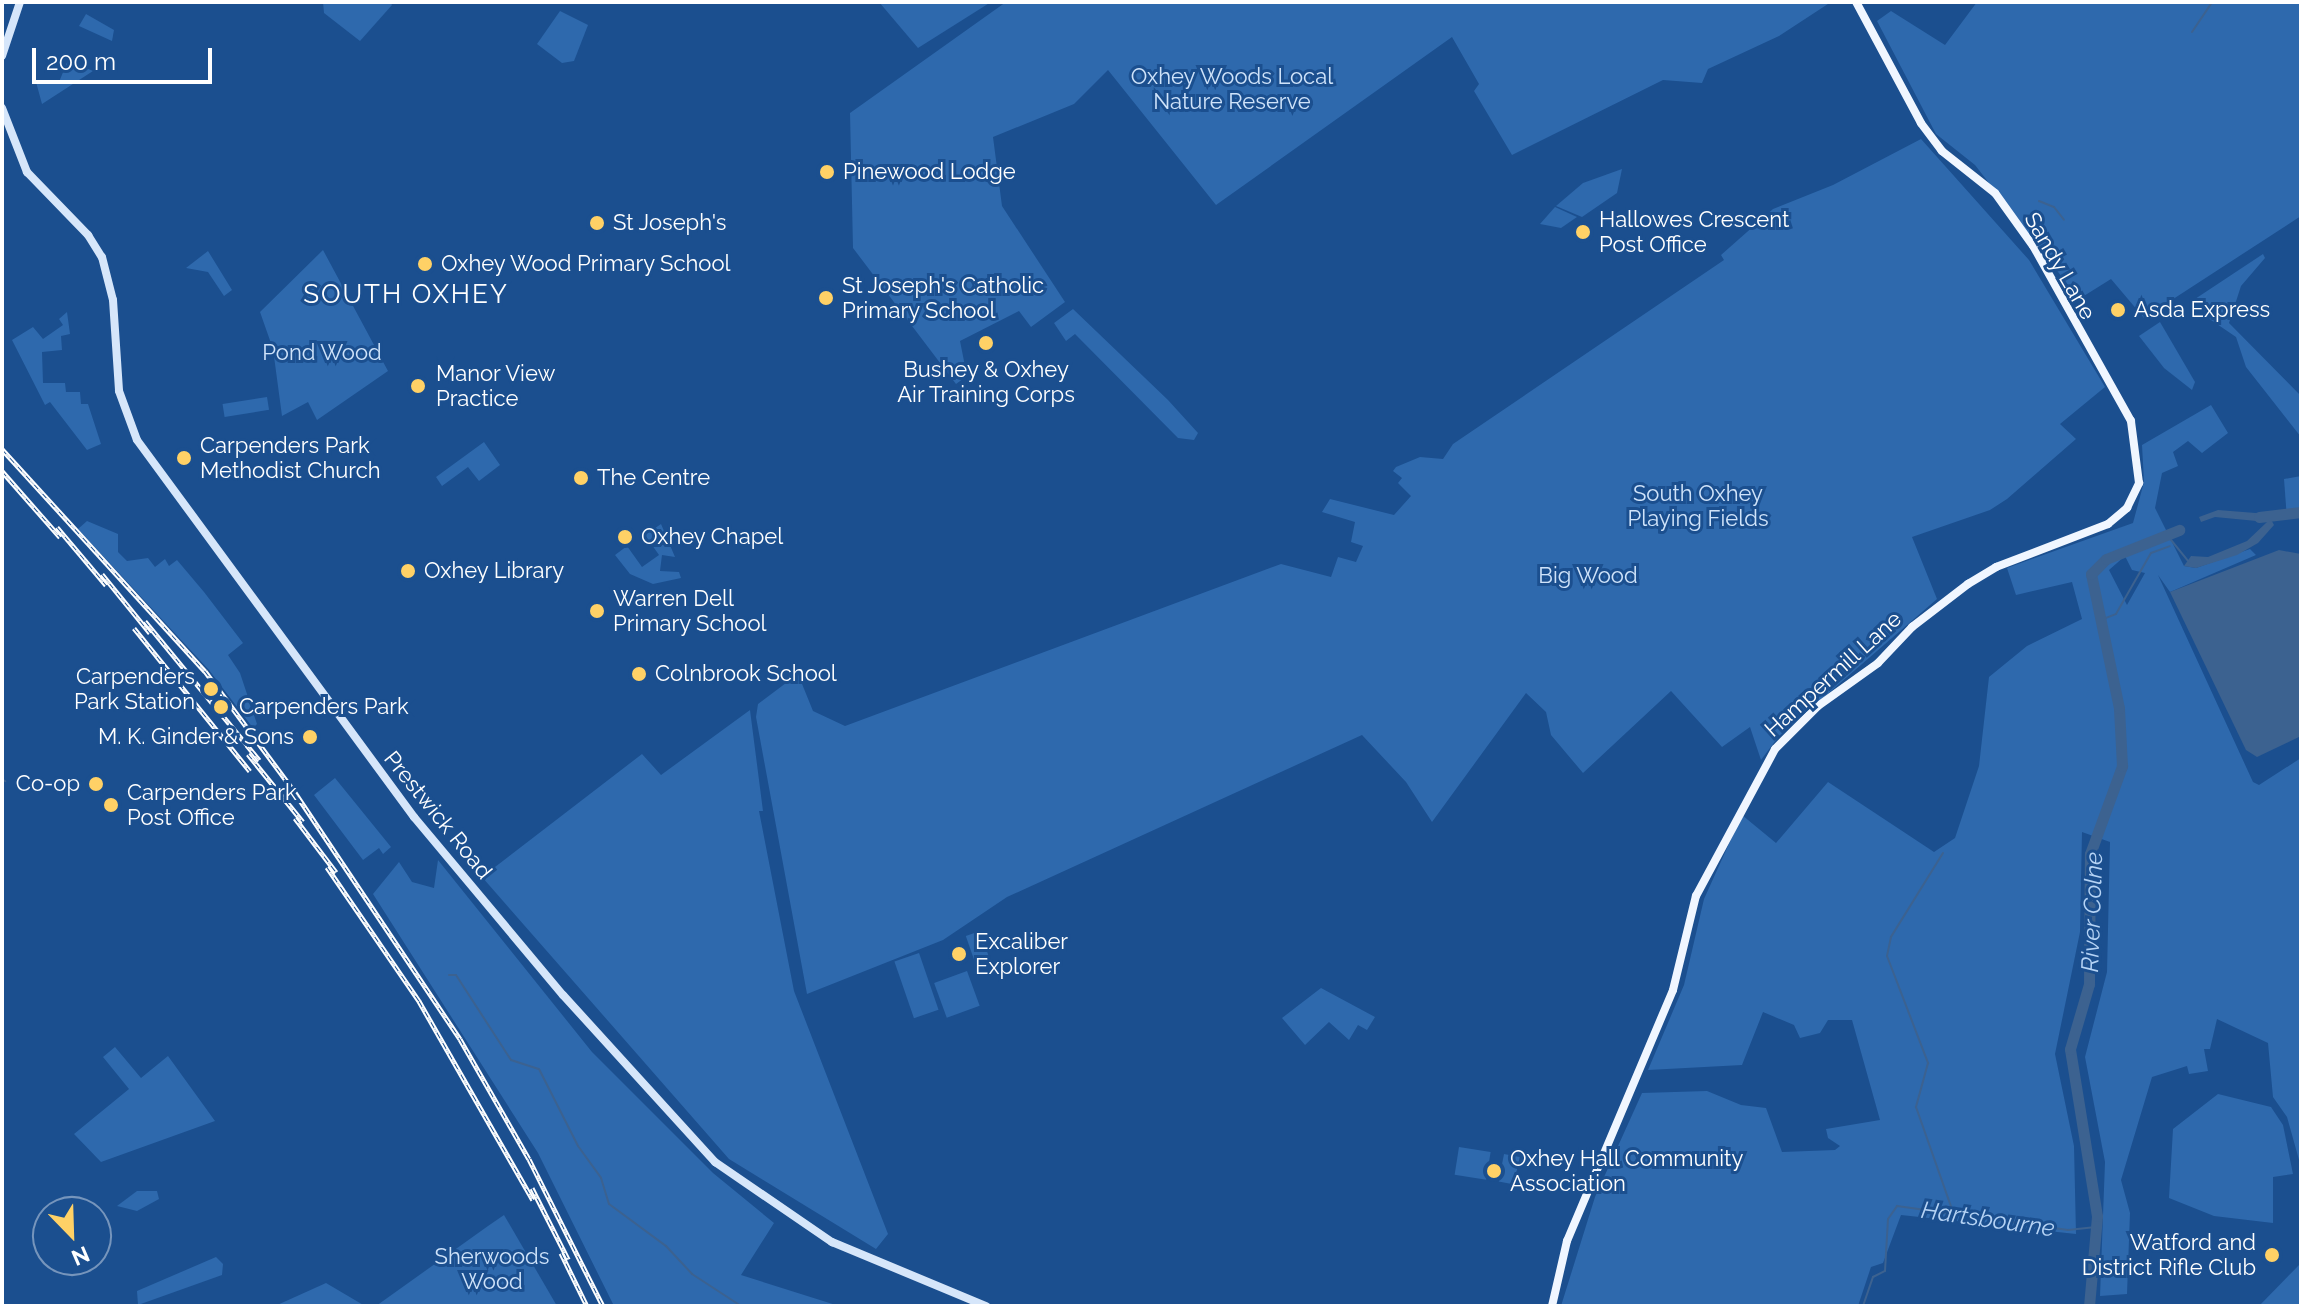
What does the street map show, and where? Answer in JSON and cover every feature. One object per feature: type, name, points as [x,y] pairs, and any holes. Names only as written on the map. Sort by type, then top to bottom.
[{"type":"main road","points":[[2,56],[20,2]]},
{"type":"main road","name":"Sandy Lane","points":[[1856,2],[1921,123],[1942,151],[1995,193],[2033,246],[2093,357]]},
{"type":"main road","name":"Prestwick Road","points":[[2,108],[27,172],[88,235],[102,257],[111,288],[119,391],[144,452],[414,817],[563,995],[715,1162],[832,1242],[986,1306]]},
{"type":"main road","name":"Hampermill Lane","points":[[1552,1306],[1564,1249],[1673,990],[1696,896],[1775,749],[1818,706],[1878,663],[1912,627],[1968,584],[2007,562],[2101,527],[2132,500],[2140,475],[2135,432],[2093,357]]},
{"type":"green space","points":[[323,2],[390,2],[392,5],[360,41],[324,13]]},
{"type":"green space","points":[[879,2],[991,2],[918,48]]},
{"type":"green space","name":"Oxhey Woods Local Nature Reserve","points":[[1006,2],[1831,2],[1779,36],[1708,69],[1702,83],[1663,80],[1512,155],[1474,91],[1479,84],[1452,37],[1216,205],[1108,70],[1074,104],[993,137],[1002,206],[1065,302],[1031,327],[1019,311],[960,341],[967,376],[956,384],[853,248],[850,113]]},
{"type":"green space","points":[[1977,2],[2301,2],[2301,216],[2144,318],[2111,279],[2079,299],[1975,165],[1936,134],[1877,21],[1891,11],[1945,45]]},
{"type":"green space","points":[[560,11],[588,25],[574,61],[562,63],[537,44]]},
{"type":"green space","points":[[86,14],[114,30],[112,41],[79,26]]},
{"type":"green space","points":[[68,60],[93,71],[42,104],[36,82],[59,82]]},
{"type":"green space","name":"South Oxhey Playing Fields","points":[[1921,139],[2029,260],[2105,387],[2060,424],[2076,439],[2007,499],[1990,510],[1912,537],[1937,599],[1779,736],[1761,760],[1750,727],[1722,747],[1671,691],[1583,773],[1551,735],[1546,712],[1526,693],[1432,822],[1406,782],[1362,735],[1007,897],[943,940],[807,994],[756,717],[758,704],[798,674],[813,711],[845,726],[1281,564],[1331,577],[1338,557],[1356,562],[1363,546],[1351,542],[1355,522],[1322,512],[1330,499],[1394,515],[1411,496],[1398,483],[1402,478],[1393,471],[1396,467],[1420,457],[1443,459],[1453,444],[1724,260],[1721,255],[1773,209],[1833,185]]},
{"type":"green space","points":[[1622,169],[1617,193],[1582,217],[1556,206],[1583,183]]},
{"type":"green space","points":[[1555,207],[1577,217],[1561,228],[1540,224]]},
{"type":"green space","name":"Pond Wood","points":[[323,250],[388,371],[317,420],[308,402],[282,416],[273,349],[260,312]]},
{"type":"green space","points":[[208,251],[232,290],[224,296],[208,272],[186,268]]},
{"type":"green space","points":[[2263,254],[2265,258],[2241,286],[2229,323],[2301,396],[2301,437],[2246,367],[2236,337],[2211,320],[2195,299]]},
{"type":"green space","points":[[1073,309],[1168,400],[1198,433],[1194,440],[1178,438],[1075,334],[1066,341],[1054,323]]},
{"type":"green space","points":[[67,312],[70,334],[61,336],[62,350],[42,352],[43,383],[65,383],[66,392],[80,392],[81,404],[88,404],[101,444],[87,450],[50,402],[45,405],[12,340],[33,327],[43,339],[63,325],[59,319]]},
{"type":"green space","points":[[2160,322],[2195,382],[2192,390],[2164,368],[2139,336]]},
{"type":"green space","points":[[267,397],[269,410],[225,417],[223,404]]},
{"type":"green space","points":[[2211,405],[2228,433],[2202,453],[2188,441],[2173,452],[2178,466],[2162,473],[2155,508],[2184,566],[2196,568],[2250,549],[2256,555],[2170,592],[2158,575],[2253,782],[2259,785],[2301,758],[2301,1167],[2287,1117],[2273,1097],[2268,1043],[2217,1019],[2210,1049],[2204,1049],[2208,1071],[2189,1074],[2187,1066],[2152,1077],[2121,1180],[2130,1213],[2127,1294],[2100,1296],[2105,1162],[2085,1057],[2107,972],[2110,842],[2082,832],[2080,932],[2055,1054],[2074,1146],[2076,1234],[1901,1215],[1883,1263],[1871,1267],[1858,1306],[1561,1306],[1595,1197],[1642,1093],[1707,1091],[1741,1105],[1766,1108],[1782,1152],[1835,1150],[1840,1146],[1828,1138],[1826,1129],[1880,1120],[1852,1020],[1828,1020],[1820,1033],[1800,1038],[1794,1025],[1763,1012],[1742,1065],[1648,1070],[1684,985],[1704,899],[1742,815],[1776,843],[1828,782],[1934,852],[1955,838],[1979,766],[1989,677],[2027,646],[2082,619],[2072,582],[2016,595],[2007,568],[2133,523],[2144,482],[2142,445]],"holes":[[[2125,556],[2132,570],[2145,573],[2127,605],[2109,570]]]},
{"type":"green space","points":[[484,442],[500,465],[479,481],[468,467],[442,486],[436,477]]},
{"type":"green space","points":[[2301,476],[2301,517],[2287,519],[2284,479]]},
{"type":"green space","points":[[87,521],[118,534],[118,552],[127,561],[148,558],[155,567],[165,559],[169,566],[177,560],[204,592],[243,643],[228,655],[240,673],[257,724],[253,728],[209,670],[78,529]]},
{"type":"green space","points":[[661,524],[675,557],[662,555],[660,571],[679,572],[681,578],[653,584],[630,574],[615,555],[627,546],[642,567],[659,555],[645,535]]},
{"type":"green space","points":[[750,710],[763,811],[759,811],[794,991],[888,1234],[876,1249],[729,1159],[482,877],[642,754],[661,775]]},
{"type":"green space","points":[[335,778],[391,847],[383,854],[379,848],[363,860],[314,795]]},
{"type":"green space","points":[[438,860],[592,1052],[713,1173],[774,1223],[741,1275],[839,1306],[614,1306],[538,1153],[373,894],[399,862],[412,882],[434,888]]},
{"type":"green space","points":[[980,931],[989,957],[975,962],[966,936]]},
{"type":"green space","points":[[919,953],[939,1010],[914,1018],[894,961]]},
{"type":"green space","points":[[967,971],[980,1006],[947,1018],[934,983]]},
{"type":"green space","points":[[1321,988],[1375,1017],[1367,1030],[1358,1025],[1349,1040],[1329,1022],[1305,1045],[1282,1018]]},
{"type":"green space","points":[[115,1047],[141,1078],[168,1056],[215,1121],[101,1162],[74,1134],[129,1089],[103,1057]]},
{"type":"green space","points":[[2218,1094],[2271,1107],[2283,1125],[2293,1174],[2273,1177],[2273,1223],[2214,1216],[2169,1198],[2173,1129]]},
{"type":"green space","points":[[1459,1147],[1491,1152],[1486,1180],[1455,1175]]},
{"type":"green space","points":[[1504,1154],[1520,1157],[1514,1185],[1499,1181]]},
{"type":"green space","points":[[137,1191],[157,1191],[159,1199],[137,1211],[117,1206]]},
{"type":"green space","name":"Sherwoods Wood","points":[[504,1215],[557,1306],[376,1306],[488,1226]]},
{"type":"green space","points":[[216,1257],[223,1264],[222,1275],[138,1305],[137,1291]]},
{"type":"green space","points":[[2301,1263],[2301,1306],[2259,1306]]},
{"type":"green space","points":[[326,1283],[365,1306],[275,1306]]},
{"type":"shaded area","points":[[2218,510],[2268,514],[2274,525],[2258,543],[2237,555],[2196,568],[2184,566],[2191,556],[2208,557],[2247,541],[2267,522],[2215,517],[2201,522],[2199,517]]},
{"type":"shaded area","points":[[2279,550],[2301,554],[2301,736],[2257,757],[2246,750],[2170,592]]},
{"type":"waterway","points":[[2192,32],[2212,2]]},
{"type":"waterway","points":[[2039,201],[2054,207],[2064,220]]},
{"type":"waterway","name":"River Colne","points":[[2259,517],[2301,512]]},
{"type":"waterway","name":"River Colne","points":[[2089,1306],[2097,1216],[2070,1049],[2089,984],[2090,854],[2122,766],[2119,708],[2091,574],[2106,559],[2179,530]]},
{"type":"waterway","points":[[2167,535],[2189,562]]},
{"type":"waterway","points":[[2098,621],[2116,614],[2151,553],[2170,546]]},
{"type":"waterway","points":[[1943,853],[1891,937],[1887,956],[1928,1063],[1916,1107],[1955,1218]]},
{"type":"waterway","name":"Hartsbourne","points":[[449,975],[456,975],[511,1060],[539,1069],[578,1146],[601,1178],[609,1204],[666,1246],[692,1274],[741,1306]]},
{"type":"waterway","name":"Hartsbourne","points":[[1863,1306],[1873,1277],[1885,1271],[1888,1219],[1897,1206],[2068,1230],[2096,1227]]},
{"type":"railway","points":[[2,449],[205,671],[292,788],[460,1039],[529,1159],[603,1306]]},
{"type":"railway","points":[[2,471],[60,537]]},
{"type":"railway","points":[[57,527],[106,585]]},
{"type":"railway","points":[[102,574],[150,633]]},
{"type":"railway","points":[[145,621],[259,760]]},
{"type":"railway","points":[[134,628],[250,771]]},
{"type":"railway","points":[[248,754],[303,822]]},
{"type":"railway","points":[[295,818],[336,872]]},
{"type":"railway","points":[[327,867],[419,1001],[533,1200]]},
{"type":"railway","points":[[532,1188],[568,1259]]},
{"type":"railway","points":[[561,1253],[587,1306]]},
{"type":"place","name":"Pinewood Lodge","points":[[827,172]]},
{"type":"place","name":"St Joseph's","points":[[597,223]]},
{"type":"place","name":"Hallowes Crescent Post Office","points":[[1583,232]]},
{"type":"place","name":"Oxhey Wood Primary School","points":[[425,264]]},
{"type":"place","name":"St Joseph's Catholic Primary School","points":[[826,298]]},
{"type":"place","name":"Asda Express","points":[[2118,310]]},
{"type":"place","name":"Bushey & Oxhey Air Training Corps","points":[[986,343]]},
{"type":"place","name":"Manor View Practice","points":[[418,386]]},
{"type":"place","name":"Carpenders Park Methodist Church","points":[[184,458]]},
{"type":"place","name":"The Centre","points":[[581,478]]},
{"type":"place","name":"Oxhey Chapel","points":[[625,537]]},
{"type":"place","name":"Oxhey Library","points":[[408,571]]},
{"type":"place","name":"Warren Dell Primary School","points":[[597,611]]},
{"type":"place","name":"Colnbrook School","points":[[639,674]]},
{"type":"place","name":"Carpenders Park Station","points":[[211,689]]},
{"type":"place","name":"Carpenders Park","points":[[221,707]]},
{"type":"place","name":"M. K. Ginder & Sons","points":[[310,737]]},
{"type":"place","name":"Co-op","points":[[96,784]]},
{"type":"place","name":"Carpenders Park Post Office","points":[[111,805]]},
{"type":"place","name":"Excaliber Explorer","points":[[959,954]]},
{"type":"place","name":"Oxhey Hall Community Association","points":[[1494,1171]]},
{"type":"place","name":"Watford and District Rifle Club","points":[[2272,1255]]},
{"type":"district","name":"SOUTH OXHEY","points":[[406,295]]},
{"type":"park label","name":"Big Wood","points":[[1588,576]]}]
